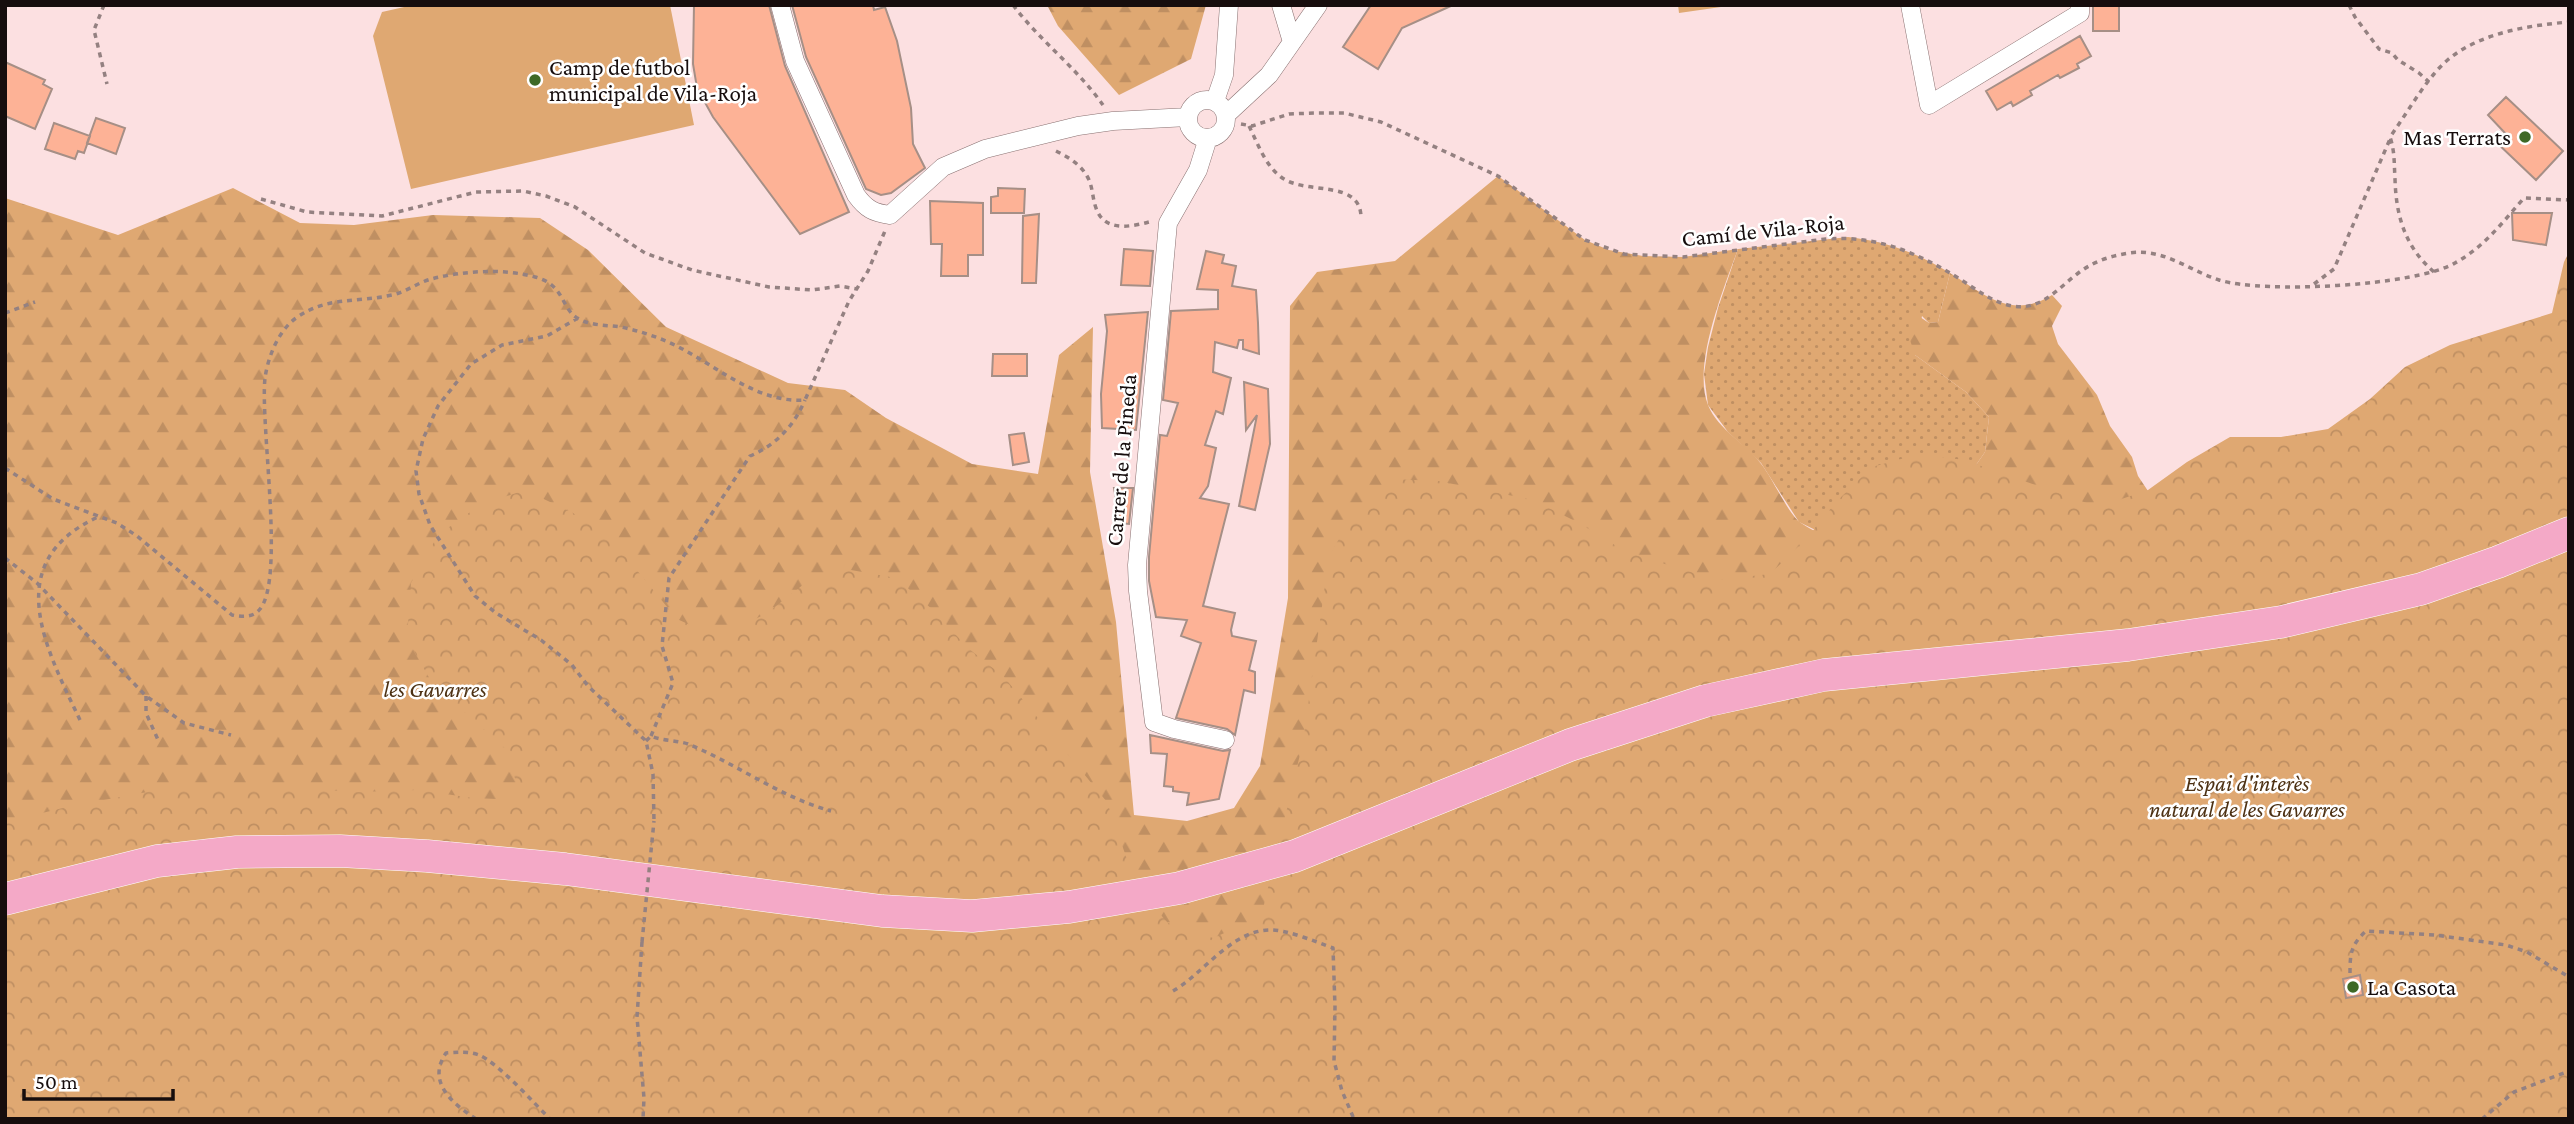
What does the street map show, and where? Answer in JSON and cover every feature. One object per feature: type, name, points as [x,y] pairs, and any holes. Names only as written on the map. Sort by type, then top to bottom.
[{"type":"highway","points":[[5,899],[158,861],[237,852],[340,851],[565,869],[882,911],[972,916],[1069,907],[1180,888],[1295,856],[1570,746],[1705,702],[1825,675],[2127,645],[2281,622],[2421,589],[2569,533]]},
{"type":"street","points":[[780,5],[795,61],[856,195],[865,208],[878,214],[890,215],[926,180],[963,157],[1042,133],[1114,121],[1188,117]]},
{"type":"street","points":[[1215,101],[1224,75],[1229,5]]},
{"type":"street","points":[[1281,5],[1292,42]]},
{"type":"street","points":[[1226,118],[1224,109],[1209,99],[1193,105],[1188,124],[1195,134],[1208,138],[1220,133],[1226,118],[1269,75],[1318,5]]},
{"type":"street","points":[[1910,5],[1929,105],[2055,30],[2080,13],[2080,5]]},
{"type":"street","name":"Carrer de la Pineda","points":[[1208,138],[1198,170],[1169,221],[1138,542],[1138,591],[1154,722],[1225,740]]},
{"type":"path","points":[[104,5],[94,30],[107,84]]},
{"type":"path","points":[[1013,5],[1041,38],[1093,90],[1114,121]]},
{"type":"path","points":[[2349,5],[2379,49],[2392,53],[2428,82]]},
{"type":"path","points":[[2312,285],[2334,269],[2390,137],[2428,82],[2450,58],[2471,44],[2507,32],[2569,22]]},
{"type":"path","name":"Camí de Vila-Roja","points":[[1226,118],[1249,126],[1289,114],[1314,113],[1357,115],[1381,121],[1498,176],[1585,240],[1624,254],[1683,257],[1826,239],[1870,239],[1918,255],[1999,302],[2023,307],[2033,306],[2052,295],[2088,266],[2110,257],[2137,253],[2162,254],[2220,281],[2262,285],[2386,282],[2434,272],[2454,264],[2489,240],[2524,198],[2569,200]]},
{"type":"path","points":[[1249,126],[1269,166],[1282,178],[1300,187],[1349,194],[1358,203],[1361,219]]},
{"type":"path","points":[[2390,137],[2396,155],[2396,195],[2403,230],[2420,260],[2434,272]]},
{"type":"path","points":[[1049,149],[1070,158],[1084,172],[1091,185],[1097,210],[1108,223],[1132,227],[1168,215],[1169,221]]},
{"type":"path","points":[[261,199],[307,212],[387,215],[476,192],[523,191],[575,207],[645,253],[692,270],[769,287],[812,290],[839,286],[857,289]]},
{"type":"path","points":[[646,741],[651,736],[673,682],[663,646],[669,578],[750,456],[766,449],[796,420],[849,301],[882,242],[890,215]]},
{"type":"path","points":[[5,468],[53,499],[117,523],[137,536],[232,615],[242,617],[251,616],[260,610],[270,580],[265,380],[272,352],[293,320],[326,302],[389,296],[406,292],[429,280],[459,273],[487,272],[538,277],[562,295],[569,311],[591,324],[635,330],[685,349],[768,395],[790,401],[805,400]]},
{"type":"path","points":[[5,313],[35,302]]},
{"type":"path","points":[[578,318],[547,336],[502,345],[471,364],[438,406],[423,439],[416,471],[419,494],[435,534],[475,596],[496,613],[541,640],[572,665],[588,686],[646,741],[653,774],[654,821],[637,1017],[644,1098],[643,1119]]},
{"type":"path","points":[[80,720],[45,641],[34,600],[37,583],[52,548],[68,534],[100,517]]},
{"type":"path","points":[[5,558],[37,583],[146,696],[184,723],[231,735]]},
{"type":"path","points":[[146,696],[146,713],[159,742]]},
{"type":"path","points":[[651,736],[686,743],[812,806],[831,811]]},
{"type":"path","points":[[1173,991],[1190,981],[1245,934],[1271,929],[1333,948],[1334,1060],[1342,1091],[1354,1119]]},
{"type":"path","points":[[2350,973],[2350,951],[2354,942],[2366,931],[2435,935],[2506,945],[2526,952],[2569,977]]},
{"type":"path","points":[[477,1119],[460,1109],[442,1090],[439,1066],[446,1052],[464,1051],[481,1056],[550,1119]]},
{"type":"path","points":[[2482,1119],[2514,1092],[2569,1071]]},
{"type":"green space","name":"Camp de futbol municipal de Vila-Roja","points":[[413,5],[670,5],[694,125],[411,189],[373,36],[382,12]]},
{"type":"green space","points":[[1047,5],[1206,5],[1191,59],[1119,95],[1058,26]]},
{"type":"green space","points":[[1678,5],[1735,5],[1679,13]]},
{"type":"green space","name":"les Gavarres","points":[[1498,176],[1585,240],[1609,250],[1643,256],[1683,257],[1738,249],[1712,327],[1704,369],[1704,388],[1713,414],[1762,465],[1796,518],[1840,542],[2227,824],[5,1119],[5,198],[118,235],[233,188],[300,223],[354,225],[433,215],[540,218],[588,250],[666,327],[788,383],[845,390],[886,418],[972,464],[1038,474],[1059,355],[1093,327],[1090,472],[1116,622],[1134,815],[1187,821],[1234,808],[1260,766],[1288,598],[1290,306],[1317,272],[1395,261]]},
{"type":"green space","points":[[1848,237],[1901,249],[1950,273],[1938,322],[1929,323],[1922,316],[1915,355],[1966,392],[1989,417],[1985,452],[1967,478],[1840,542],[1799,522],[1761,463],[1728,432],[1708,405],[1704,374],[1718,308],[1738,249]]},
{"type":"green space","name":"Espai d'interès natural de les Gavarres","points":[[2569,252],[2569,1119],[5,1119],[5,822],[71,806],[180,786],[249,786],[358,792],[418,790],[473,798],[521,800],[507,750],[432,683],[407,638],[411,583],[438,535],[480,505],[525,490],[573,513],[612,540],[677,619],[719,638],[767,613],[804,584],[851,570],[896,578],[933,610],[968,648],[1004,677],[1107,802],[1137,888],[1168,923],[1213,938],[1261,917],[1303,742],[1329,556],[1353,515],[1392,479],[1438,481],[1533,500],[1579,523],[1626,552],[1717,580],[1770,574],[1872,467],[1919,454],[1964,460],[2098,507],[2148,490],[2187,462],[2230,437],[2281,437],[2328,429],[2370,399],[2405,367],[2450,345],[2552,313],[2564,262]]},
{"type":"green space","points":[[1950,273],[1987,296],[2011,305],[2037,302],[2052,295],[2062,306],[2052,326],[2058,344],[2097,395],[2110,426],[2132,457],[2138,476],[2148,491],[2262,549],[1967,478],[1985,452],[1989,417],[1966,392],[1915,355],[1910,340],[1908,317],[1914,313],[1929,323],[1938,322]]},
{"type":"building","points":[[694,5],[769,5],[785,66],[849,212],[800,234],[713,117],[697,88],[693,64]]},
{"type":"building","points":[[792,5],[873,5],[874,10],[885,7],[897,41],[911,108],[913,144],[925,168],[891,193],[881,195],[866,189],[806,57]]},
{"type":"building","points":[[1371,5],[1453,5],[1402,28],[1378,69],[1343,47]]},
{"type":"building","points":[[2093,5],[2119,5],[2119,31],[2093,31]]},
{"type":"building","points":[[2080,36],[2091,56],[2077,64],[2079,68],[2060,78],[2058,75],[2030,91],[2032,95],[2013,106],[2011,102],[1997,110],[1986,91]]},
{"type":"building","points":[[5,62],[45,80],[43,84],[52,89],[35,129],[5,116]]},
{"type":"building","name":"Mas Terrats","points":[[2506,97],[2563,151],[2536,180],[2496,142],[2505,133],[2488,115]]},
{"type":"building","points":[[96,118],[125,128],[116,154],[87,143]]},
{"type":"building","points":[[54,123],[90,136],[84,153],[78,151],[75,159],[45,149]]},
{"type":"building","points":[[998,188],[1025,189],[1024,213],[991,213],[991,197],[998,196]]},
{"type":"building","points":[[930,201],[983,203],[983,255],[968,255],[968,276],[941,276],[942,244],[931,244]]},
{"type":"building","name":"Mas Terrats","points":[[2512,213],[2552,213],[2546,245],[2513,240]]},
{"type":"building","points":[[1039,214],[1036,283],[1022,283],[1023,216]]},
{"type":"building","points":[[1124,249],[1153,251],[1150,286],[1121,285]]},
{"type":"building","points":[[1206,251],[1224,255],[1222,263],[1236,266],[1232,286],[1256,290],[1258,323],[1259,354],[1243,349],[1243,340],[1239,340],[1237,348],[1215,342],[1213,372],[1231,378],[1223,414],[1216,411],[1205,445],[1216,448],[1208,486],[1200,498],[1229,504],[1203,606],[1235,613],[1232,636],[1256,641],[1249,670],[1255,672],[1255,693],[1244,690],[1235,735],[1227,729],[1176,718],[1201,643],[1181,636],[1187,620],[1156,617],[1149,581],[1160,435],[1167,436],[1178,403],[1163,400],[1171,311],[1218,309],[1218,290],[1197,289]]},
{"type":"building","points":[[1148,312],[1136,430],[1102,428],[1101,394],[1107,331],[1105,315]]},
{"type":"building","points":[[993,354],[1027,354],[1027,376],[992,376]]},
{"type":"building","points":[[1244,382],[1268,389],[1270,444],[1255,510],[1239,506],[1257,415],[1246,430]]},
{"type":"building","points":[[1024,433],[1029,462],[1013,465],[1009,435]]},
{"type":"building","points":[[1114,488],[1133,488],[1129,524],[1120,523]]},
{"type":"building","points":[[1150,735],[1223,751],[1230,750],[1219,799],[1187,805],[1189,793],[1173,791],[1173,787],[1164,786],[1167,754],[1151,753]]},
{"type":"building","name":"La Casota","points":[[2360,975],[2363,995],[2346,998],[2343,979]]},
{"type":"place","name":"Camp de futbol municipal de Vila-Roja","points":[[535,80]]},
{"type":"place","name":"Mas Terrats","points":[[2525,137]]},
{"type":"place","name":"La Casota","points":[[2353,987]]}]
